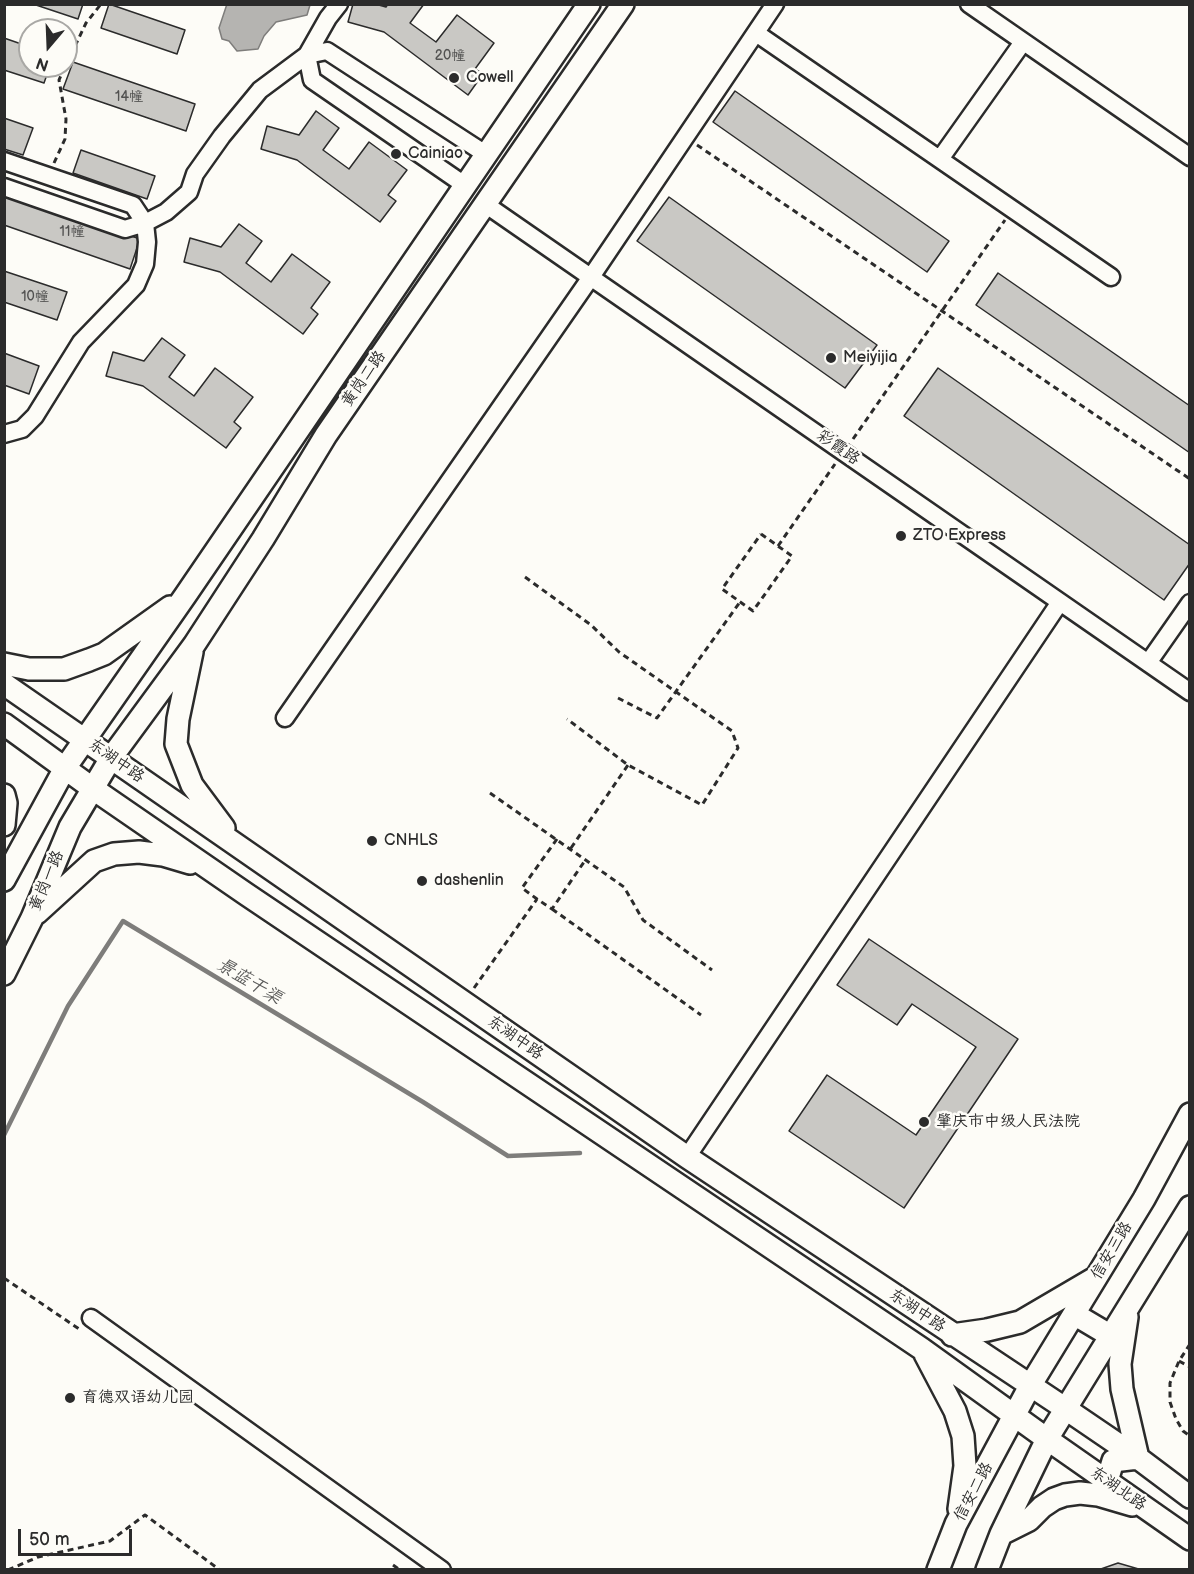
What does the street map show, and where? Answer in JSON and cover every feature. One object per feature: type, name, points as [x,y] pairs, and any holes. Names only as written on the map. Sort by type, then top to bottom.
[{"type":"main road","name":"黄岗二路","points":[[65,768],[590,4]]},
{"type":"main road","name":"黄岗二路","points":[[111,758],[194,645],[263,539],[326,435],[624,4]]},
{"type":"main road","points":[[4,664],[29,669],[64,669],[89,660],[104,654],[130,637],[185,596]]},
{"type":"main road","points":[[194,645],[178,718],[176,744],[192,785],[237,845]]},
{"type":"main road","name":"东湖中路","points":[[4,684],[687,1157],[1066,1409]]},
{"type":"main road","name":"东湖中路","points":[[4,724],[246,894],[922,1348],[1014,1416]]},
{"type":"main road","name":"黄岗一路","points":[[4,974],[32,918],[70,827],[111,758]]},
{"type":"main road","points":[[4,880],[65,768]]},
{"type":"main road","points":[[4,795],[6,803],[4,825]]},
{"type":"main road","points":[[32,918],[94,861],[114,854],[139,852],[164,855],[208,868]]},
{"type":"main road","points":[[246,894],[266,866]]},
{"type":"main road","name":"信安三路","points":[[1030,1386],[1144,1199],[1190,1114]]},
{"type":"main road","points":[[987,1569],[1001,1534],[1047,1439],[1190,1207]]},
{"type":"main road","points":[[952,1335],[1009,1326],[1029,1318],[1052,1302],[1096,1278]]},
{"type":"main road","points":[[1129,1308],[1120,1364],[1122,1389],[1138,1458]]},
{"type":"main road","points":[[1074,1314],[1111,1336]]},
{"type":"main road","points":[[922,1348],[955,1411],[963,1436],[965,1466],[956,1524]]},
{"type":"main road","points":[[961,1377],[976,1351]]},
{"type":"main road","name":"信安二路","points":[[938,1569],[956,1524],[1030,1386]]},
{"type":"main road","points":[[1066,1409],[1190,1497]]},
{"type":"main road","name":"东湖北路","points":[[1014,1416],[1190,1539]]},
{"type":"main road","points":[[1107,1481],[1113,1461],[1138,1458]]},
{"type":"main road","points":[[1001,1534],[1029,1520],[1042,1507],[1065,1495],[1080,1493],[1098,1495],[1147,1509]]},
{"type":"street","points":[[4,187],[125,229],[145,223],[166,212],[189,192],[195,174],[222,136],[260,90],[307,55],[328,18],[339,4]]},
{"type":"street","points":[[285,718],[591,277],[775,4]]},
{"type":"street","points":[[969,4],[1190,158]]},
{"type":"street","points":[[756,33],[1111,277]]},
{"type":"street","points":[[940,159],[1023,42]]},
{"type":"street","points":[[307,55],[327,51],[487,155]]},
{"type":"street","points":[[307,55],[312,80],[465,186]]},
{"type":"street","points":[[4,161],[134,205],[145,223],[147,242],[145,264],[136,285],[81,342],[35,416],[22,429],[4,434]]},
{"type":"street","name":"彩霞路","points":[[485,204],[1190,692]]},
{"type":"street","points":[[687,1157],[1060,602]]},
{"type":"street","points":[[1148,663],[1190,603]]},
{"type":"street","points":[[86,1324],[442,1569]]},
{"type":"path","points":[[78,40],[86,24],[101,4]]},
{"type":"path","points":[[48,176],[64,139],[66,119],[60,78]]},
{"type":"path","points":[[685,138],[1190,479]]},
{"type":"path","points":[[778,546],[1012,210]]},
{"type":"path","points":[[761,534],[778,546],[792,556],[753,611],[722,589],[761,534]]},
{"type":"path","points":[[525,578],[591,624],[619,652],[732,731],[738,748],[702,805],[628,765],[567,719]]},
{"type":"path","points":[[618,698],[657,718],[740,602]]},
{"type":"path","points":[[571,848],[628,765]]},
{"type":"path","points":[[490,793],[624,887],[643,920],[712,970]]},
{"type":"path","points":[[557,839],[522,888],[701,1016]]},
{"type":"path","points":[[552,909],[586,859]]},
{"type":"path","points":[[463,1002],[537,899]]},
{"type":"path","points":[[4,1278],[86,1324]]},
{"type":"path","points":[[1190,1344],[1179,1360],[1170,1383],[1170,1402],[1179,1425],[1190,1436]]},
{"type":"path","points":[[1179,1360],[1190,1367]]},
{"type":"path","points":[[8,1569],[38,1557],[110,1541],[145,1515],[220,1569]]},
{"type":"path","points":[[393,1565],[400,1569]]},
{"type":"shaded area","points":[[227,4],[310,5],[307,15],[276,22],[264,36],[258,49],[237,51],[229,41],[222,39],[219,28]]},
{"type":"building","points":[[33,4],[83,4],[78,19]]},
{"type":"building","points":[[109,4],[185,30],[177,54],[101,28]]},
{"type":"building","points":[[353,4],[375,4],[386,7],[388,4],[424,4],[410,23],[436,42],[457,15],[494,43],[475,69],[483,74],[468,95],[384,32],[348,22]]},
{"type":"building","points":[[4,38],[18,43],[18,75],[4,70]]},
{"type":"building","points":[[78,64],[195,104],[186,131],[63,89],[67,78],[78,78]]},
{"type":"building","points":[[29,78],[46,78],[44,83]]},
{"type":"building","points":[[735,91],[949,241],[927,272],[713,122]]},
{"type":"building","points":[[316,111],[339,128],[323,150],[349,169],[369,142],[407,170],[388,195],[396,201],[380,222],[297,160],[261,149],[267,126],[299,135]]},
{"type":"building","points":[[4,118],[33,128],[23,155],[4,149]]},
{"type":"building","points":[[81,150],[155,176],[147,199],[73,173]]},
{"type":"building","points":[[4,192],[140,239],[130,269],[4,225]]},
{"type":"building","points":[[669,197],[877,345],[845,388],[637,241]]},
{"type":"building","points":[[239,224],[262,241],[246,263],[271,282],[292,254],[330,282],[311,308],[318,314],[303,334],[220,272],[184,262],[190,238],[221,247]]},
{"type":"building","points":[[4,271],[67,292],[57,320],[4,302]]},
{"type":"building","points":[[998,273],[1190,406],[1190,453],[976,305]]},
{"type":"building","points":[[162,338],[185,355],[169,377],[194,396],[215,368],[253,397],[234,422],[241,428],[226,448],[143,386],[106,376],[113,352],[144,361]]},
{"type":"building","points":[[4,353],[39,366],[29,394],[4,385]]},
{"type":"building","points":[[938,368],[1190,545],[1190,563],[1164,600],[904,416]]},
{"type":"building","points":[[869,939],[1018,1039],[904,1208],[789,1131],[827,1075],[916,1135],[976,1047],[912,1004],[897,1025],[837,985]]},
{"type":"building","points":[[1118,1563],[1142,1570],[1098,1570]]},
{"type":"waterway","name":"景蓝干渠","points":[[4,1135],[68,1006],[123,921],[423,1102],[508,1156],[580,1153]]},
{"type":"place","name":"Cowell","points":[[454,78]]},
{"type":"place","name":"Cainiao","points":[[396,154]]},
{"type":"place","name":"Meiyijia","points":[[831,358]]},
{"type":"place","name":"ZTO Express","points":[[901,536]]},
{"type":"place","name":"CNHLS","points":[[372,841]]},
{"type":"place","name":"dashenlin","points":[[422,881]]},
{"type":"place","name":"肇庆市中级人民法院","points":[[924,1122]]},
{"type":"place","name":"育德双语幼儿园","points":[[70,1398]]}]
